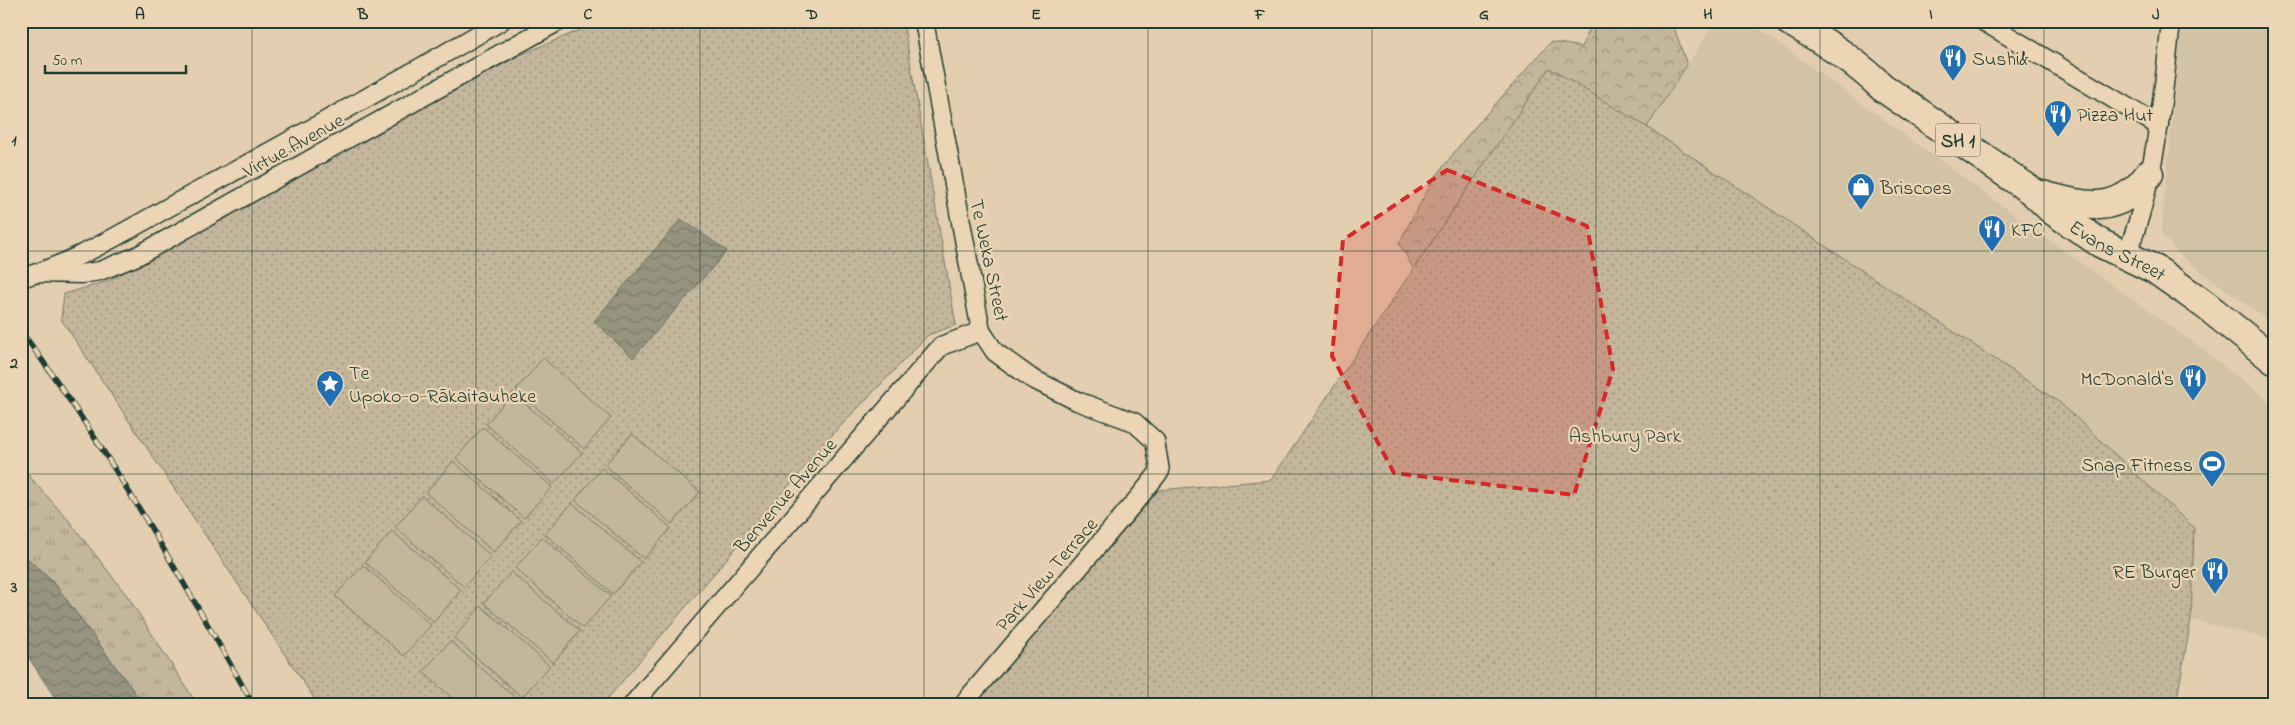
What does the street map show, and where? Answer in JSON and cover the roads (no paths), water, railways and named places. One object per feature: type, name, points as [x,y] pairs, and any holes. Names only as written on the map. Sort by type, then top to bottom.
[{"type":"highway","name":"Evans Street","points":[[1790,21],[1861,67],[1882,87],[2033,192],[2053,211],[2100,243],[2128,254],[2156,270],[2204,304],[2274,360]]},
{"type":"highway","points":[[2033,192],[2075,204],[2112,205],[2139,188],[2149,174]]},
{"type":"street","name":"Virtue Avenue","points":[[30,276],[107,241],[302,135],[501,21]]},
{"type":"street","name":"Virtue Avenue","points":[[30,276],[81,274],[100,271],[137,256],[559,21]]},
{"type":"street","name":"Te Weka Street","points":[[924,21],[982,331],[995,352],[1031,378],[1077,401],[1134,422],[1156,441],[1160,471]]},
{"type":"street","points":[[1983,21],[2159,126]]},
{"type":"street","points":[[2128,254],[2140,221],[2159,126],[2171,21]]},
{"type":"street","name":"Benvenue Avenue","points":[[634,704],[941,346],[982,331]]},
{"type":"street","name":"Park View Terrace","points":[[963,704],[1160,471]]},
{"type":"water","points":[[681,219],[727,251],[633,358],[594,321]]},
{"type":"water","points":[[21,552],[55,584],[143,704],[59,704],[21,646]]},
{"type":"railway","points":[[21,331],[114,467],[171,561],[253,704]]},
{"type":"place","name":"Sushi&","points":[[1953,82]]},
{"type":"place","name":"Pizza Hut","points":[[2058,138]]},
{"type":"place","name":"Briscoes","points":[[1861,211]]},
{"type":"place","name":"KFC","points":[[1992,253]]},
{"type":"place","name":"McDonald's","points":[[2193,402]]},
{"type":"place","name":"Te Upoko-o-Rākaitauheke","points":[[330,408]]},
{"type":"place","name":"Snap Fitness","points":[[2212,488]]},
{"type":"place","name":"RE Burger","points":[[2215,595]]},
{"type":"park label","name":"Ashbury Park","points":[[1625,435]]}]
